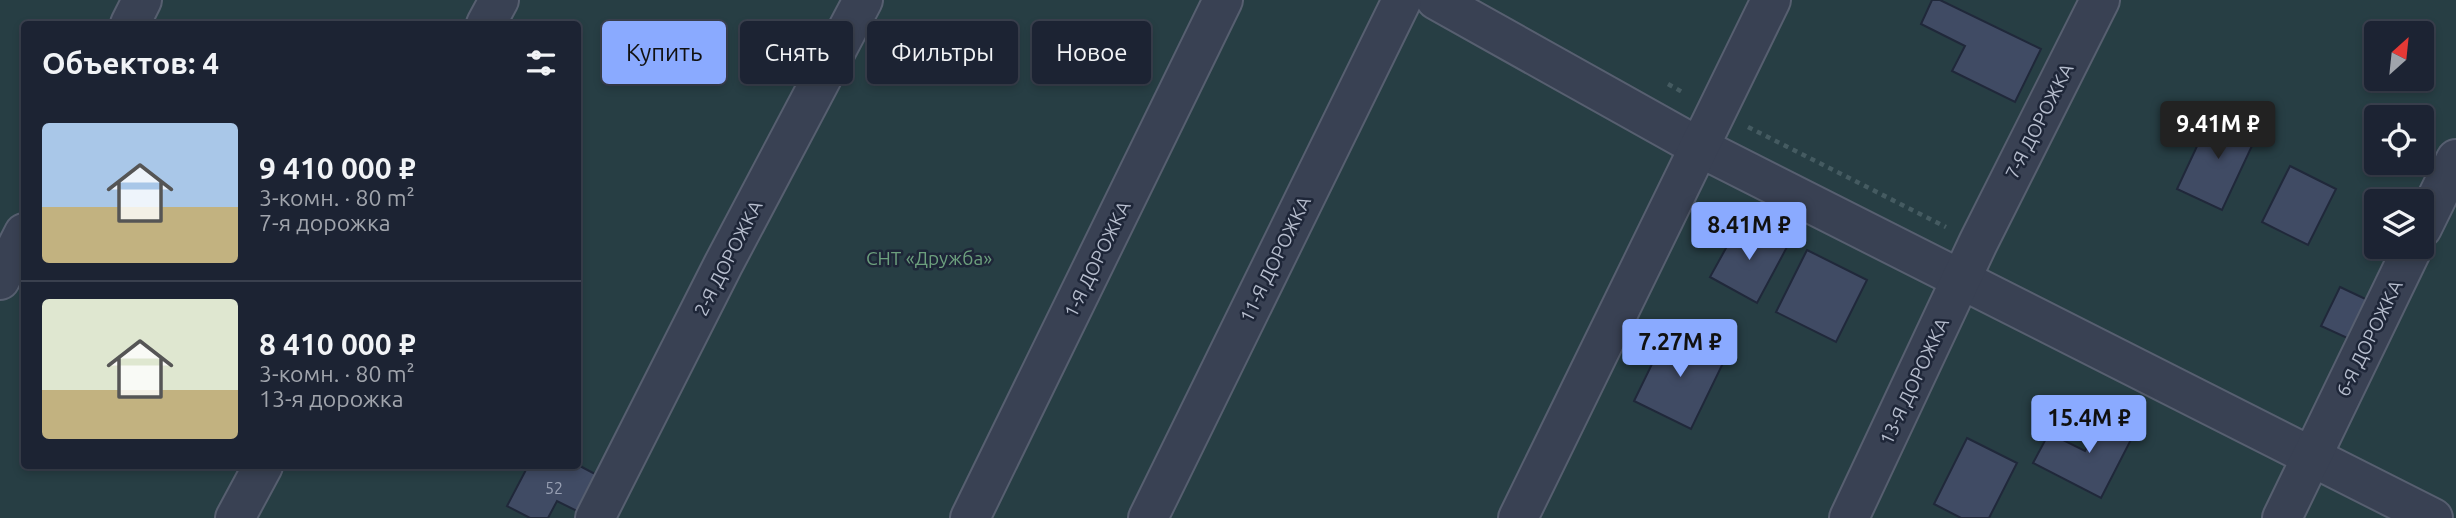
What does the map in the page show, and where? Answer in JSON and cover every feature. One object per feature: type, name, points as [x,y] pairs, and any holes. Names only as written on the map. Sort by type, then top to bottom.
[{"type":"street","points":[[132,21],[142,0]]},
{"type":"street","points":[[488,21],[499,0]]},
{"type":"street","name":"2-Я ДОРОЖКА","points":[[595,518],[723,265],[863,0]]},
{"type":"street","name":"1-Я ДОРОЖКА","points":[[970,518],[1223,0]]},
{"type":"street","name":"11-Я ДОРОЖКА","points":[[1148,518],[1402,0]]},
{"type":"street","points":[[1436,0],[1697,146],[1962,281],[2318,443],[2433,518]]},
{"type":"street","points":[[1518,518],[1697,146],[1771,0]]},
{"type":"street","name":"7-Я ДОРОЖКА","points":[[1978,243],[2100,0]]},
{"type":"street","points":[[2434,204],[2456,159]]},
{"type":"street","points":[[0,280],[21,239]]},
{"type":"street","name":"13-Я ДОРОЖКА","points":[[1849,518],[1978,243]]},
{"type":"street","name":"6-Я ДОРОЖКА","points":[[2282,518],[2407,259]]},
{"type":"street","points":[[235,518],[261,469]]},
{"type":"green space","name":"СНТ «Дружба»","points":[[0,0],[2456,0],[2456,518],[0,518]]},
{"type":"building","points":[[1932,0],[1940,0],[2041,49],[2015,102],[1952,71],[1965,46],[1921,24]]},
{"type":"building","points":[[2213,112],[2258,133],[2222,210],[2177,189]]},
{"type":"building","points":[[2290,166],[2336,189],[2308,245],[2262,222]]},
{"type":"building","points":[[1741,221],[1787,247],[1757,303],[1710,277]]},
{"type":"building","points":[[1807,250],[1867,280],[1836,342],[1776,312]]},
{"type":"building","points":[[2340,287],[2374,303],[2356,342],[2321,326]]},
{"type":"building","points":[[1669,329],[1726,357],[1691,429],[1634,401]]},
{"type":"building","points":[[2106,410],[2138,426],[2101,498],[2033,463],[2049,433],[2085,451]]},
{"type":"building","points":[[1967,438],[2017,463],[1989,518],[1961,518],[1934,504]]},
{"type":"building","points":[[581,467],[597,475],[579,512],[557,501],[548,518],[530,518],[507,506],[526,469],[581,469]]}]
